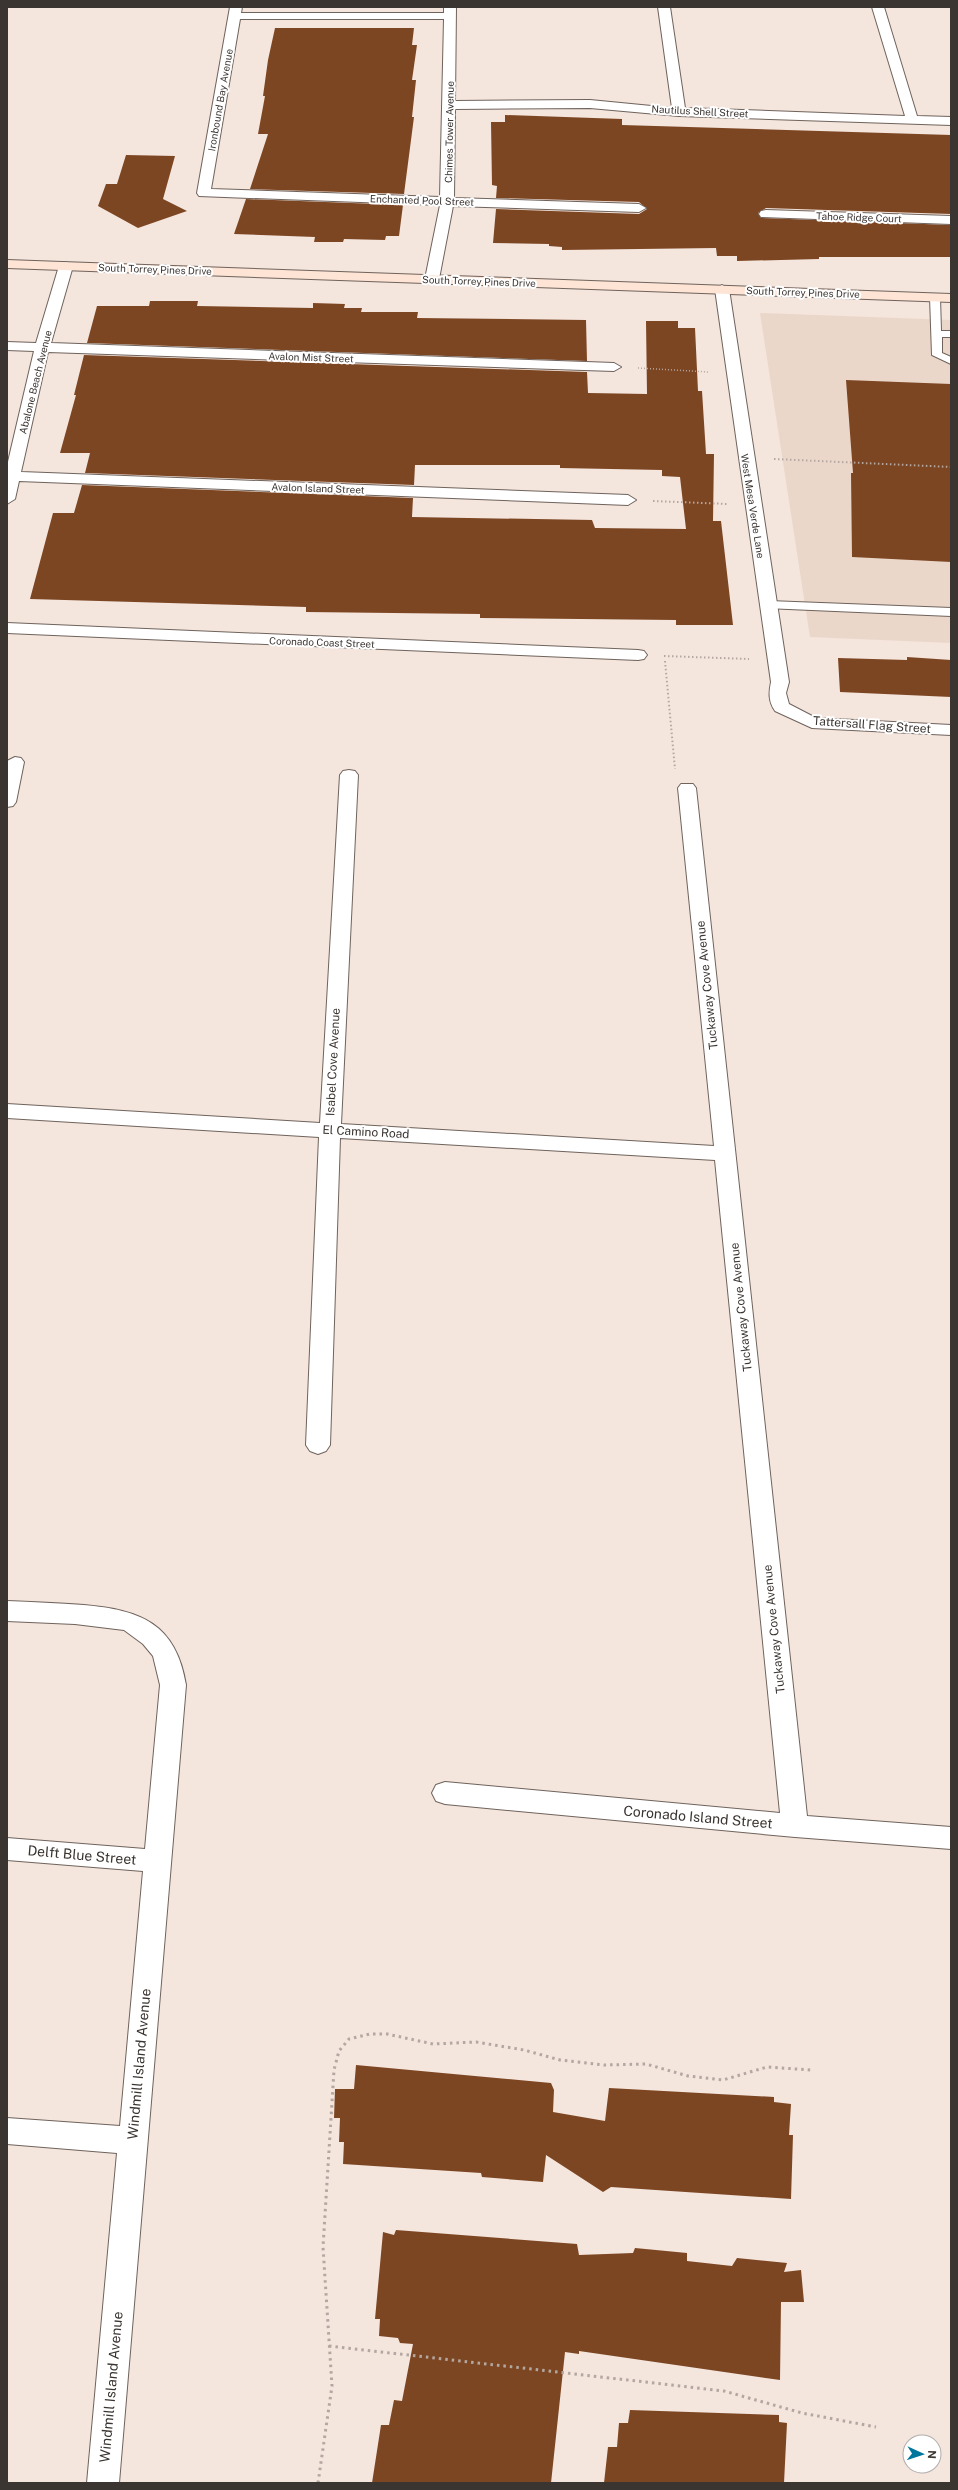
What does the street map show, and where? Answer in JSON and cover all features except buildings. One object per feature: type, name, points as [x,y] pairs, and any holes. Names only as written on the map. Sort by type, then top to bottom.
[{"type":"street","points":[[664,7],[679,112]]},
{"type":"street","points":[[878,7],[912,119]]},
{"type":"street","points":[[235,12],[450,12]]},
{"type":"street","name":"Ironbound Bay Avenue","points":[[204,193],[235,12]]},
{"type":"street","name":"Chimes Tower Avenue","points":[[432,279],[447,201],[450,105],[450,12]]},
{"type":"street","name":"Nautilus Shell Street","points":[[450,105],[590,104],[679,112],[951,121]]},
{"type":"street","name":"Enchanted Pool Street","points":[[204,193],[640,208]]},
{"type":"street","name":"Tahoe Ridge Court","points":[[766,214],[951,220]]},
{"type":"street","name":"South Torrey Pines Drive","points":[[7,264],[951,298]]},
{"type":"street","name":"Abalone Beach Avenue","points":[[7,499],[10,476],[42,348],[66,266]]},
{"type":"street","name":"West Mesa Verde Lane","points":[[722,289],[780,682],[777,693],[781,707],[794,715]]},
{"type":"street","name":"Avalon Mist Street","points":[[7,346],[614,367]]},
{"type":"street","name":"Avalon Island Street","points":[[10,476],[628,500]]},
{"type":"street","name":"Coronado Coast Street","points":[[7,628],[638,655]]},
{"type":"street","name":"Tattersall Flag Street","points":[[794,715],[812,723],[951,730]]},
{"type":"street","points":[[7,802],[15,762]]},
{"type":"street","name":"Isabel Cove Avenue","points":[[318,1445],[330,1130],[349,775]]},
{"type":"street","name":"Tuckaway Cove Avenue","points":[[687,788],[794,1826]]},
{"type":"street","name":"El Camino Road","points":[[7,1111],[725,1154]]},
{"type":"street","name":"Windmill Island Avenue","points":[[7,1611],[112,1619],[137,1624],[162,1648],[170,1664],[173,1686],[102,2483]]},
{"type":"street","name":"Coronado Island Street","points":[[445,1793],[794,1826],[951,1838]]},
{"type":"street","name":"Delft Blue Street","points":[[7,1849],[157,1861]]},
{"type":"street","points":[[7,2131],[133,2141]]},
{"type":"lane","points":[[934,297],[937,355],[951,361]]},
{"type":"lane","points":[[936,334],[951,334]]},
{"type":"lane","points":[[768,604],[951,612]]},
{"type":"path","points":[[614,367],[734,373]]},
{"type":"path","points":[[746,458],[951,466]]},
{"type":"path","points":[[628,500],[753,505]]},
{"type":"path","points":[[638,655],[777,660]]},
{"type":"path","points":[[664,656],[675,775],[687,788]]},
{"type":"path","points":[[318,2483],[327,2432],[332,2386],[323,2247],[334,2070],[339,2051],[349,2039],[370,2034],[387,2034],[433,2044],[476,2042],[524,2050],[560,2060],[604,2065],[646,2064],[688,2076],[723,2080],[767,2067],[811,2070]]},
{"type":"path","points":[[329,2346],[379,2350],[724,2391],[802,2413],[876,2427]]},
{"type":"shaded area","points":[[760,313],[951,320],[951,643],[810,637]]}]
